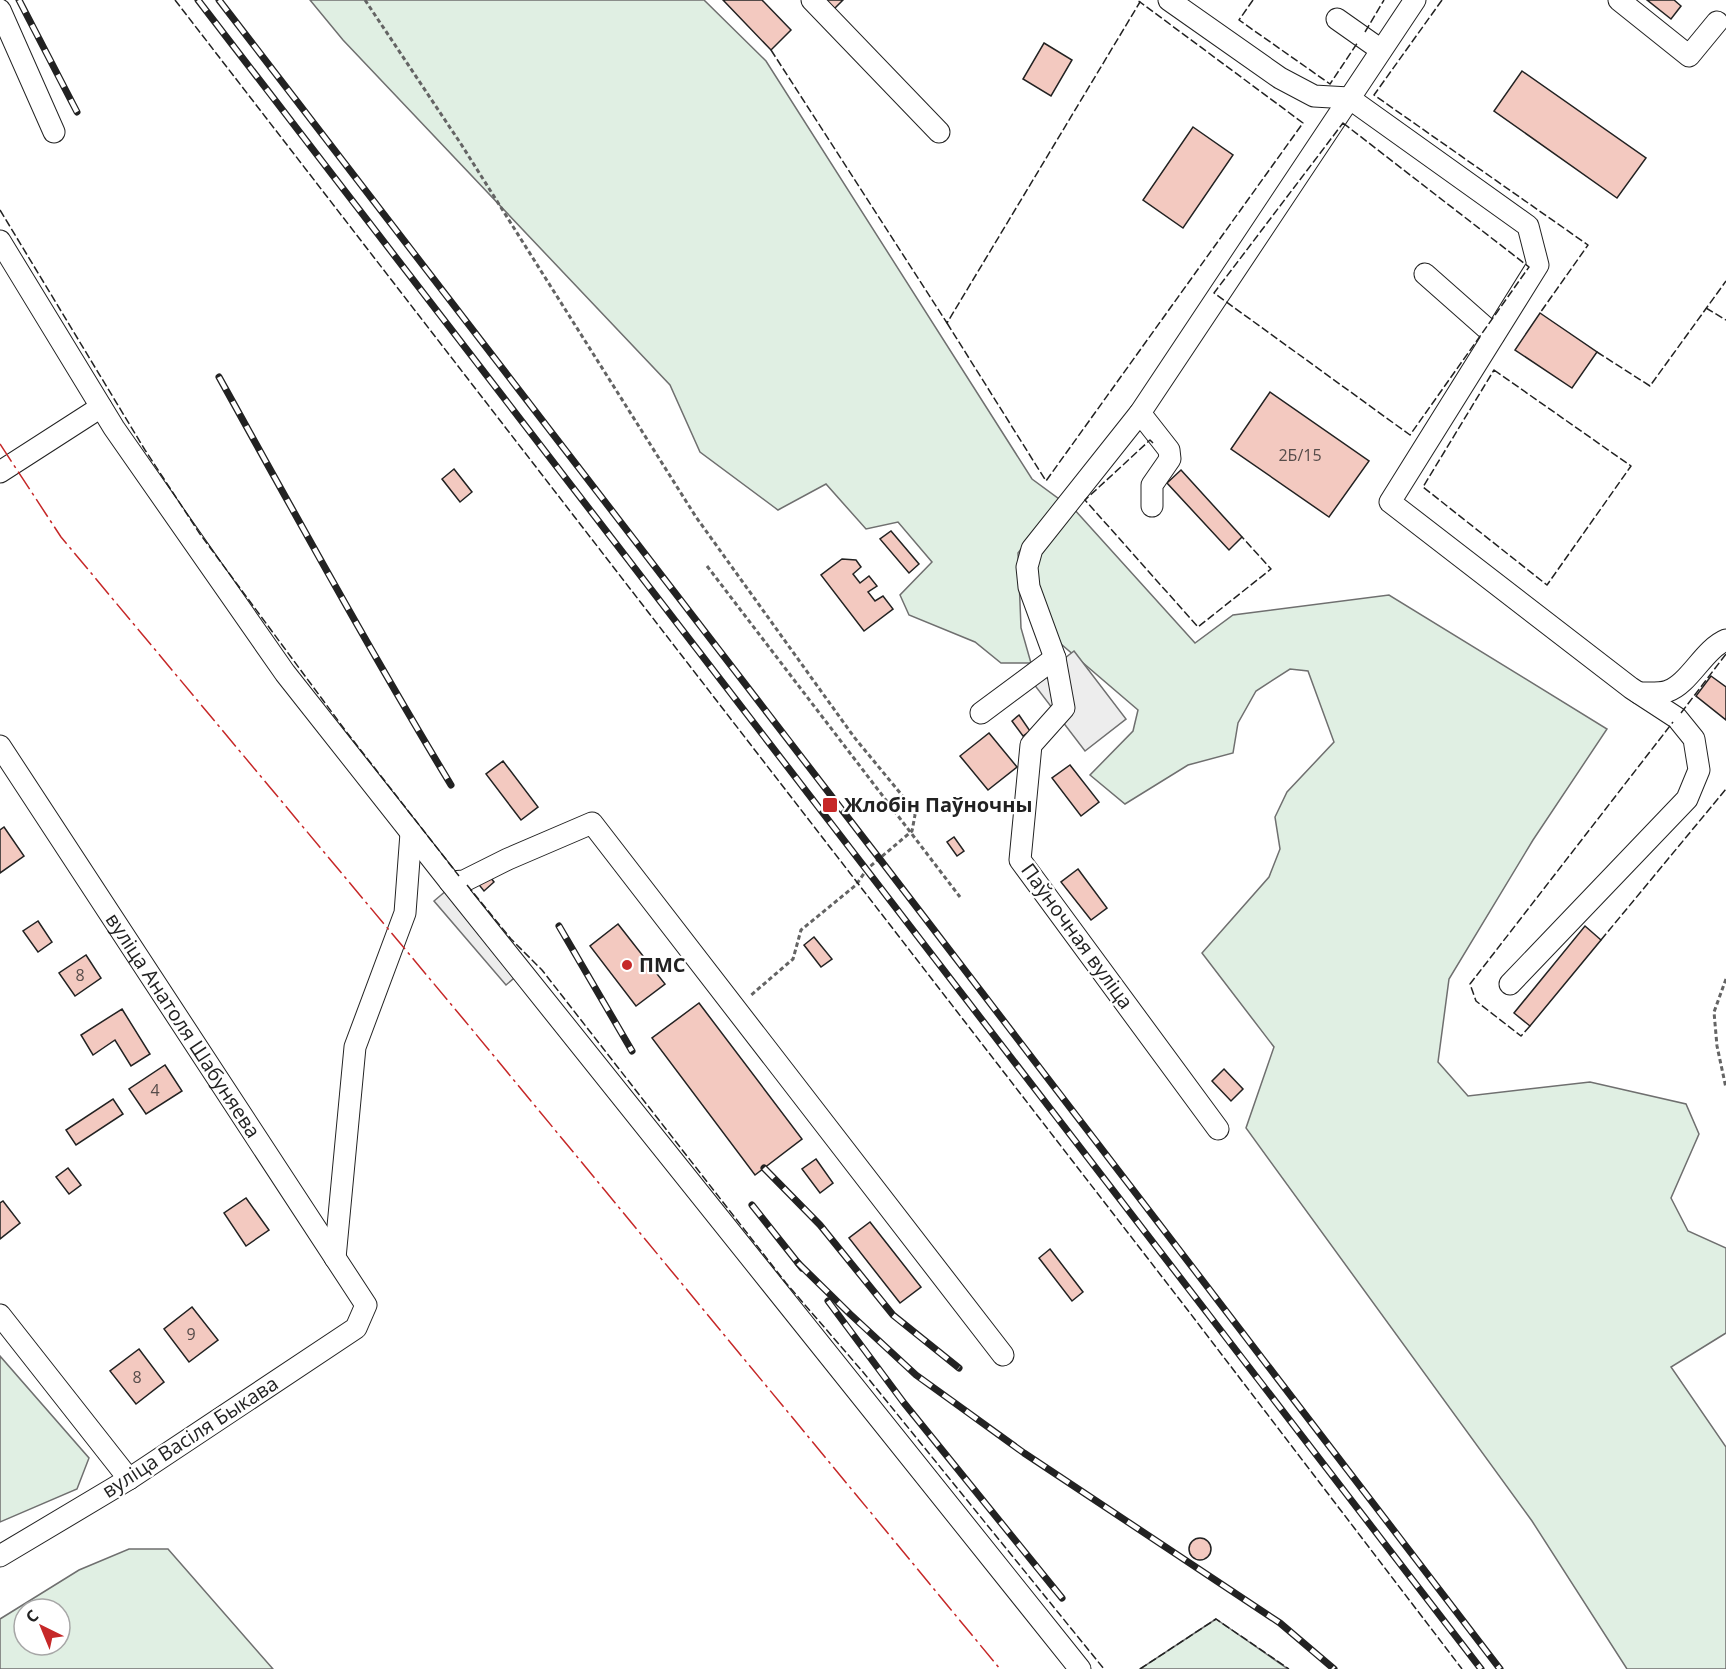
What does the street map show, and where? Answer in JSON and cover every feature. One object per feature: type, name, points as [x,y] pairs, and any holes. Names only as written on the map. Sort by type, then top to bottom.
[{"type":"street","points":[[812,0],[939,132]]},
{"type":"street","points":[[1169,0],[1280,78],[1314,96],[1349,98],[1528,226],[1538,265],[1390,502],[1639,693],[1677,718],[1694,739],[1699,770],[1687,799],[1510,984]]},
{"type":"street","points":[[981,713],[1055,657],[1029,587],[1027,567],[1032,549],[1140,413],[1415,0]]},
{"type":"street","points":[[1619,0],[1689,56],[1717,22]]},
{"type":"street","points":[[0,10],[54,132]]},
{"type":"street","points":[[1336,19],[1381,50]]},
{"type":"street","points":[[0,241],[101,407],[170,511],[285,673],[1080,1669]]},
{"type":"street","points":[[1425,274],[1494,335]]},
{"type":"street","points":[[0,472],[101,407]]},
{"type":"street","points":[[1140,413],[1169,450],[1170,459],[1152,485],[1152,506]]},
{"type":"street","points":[[1639,693],[1669,691],[1726,640]]},
{"type":"street","name":"Паўночная вуліца","points":[[1055,657],[1064,708],[1031,745],[1020,860],[1218,1129]]},
{"type":"street","name":"вуліца Анатоля Шабуняева","points":[[0,746],[366,1305]]},
{"type":"street","points":[[450,882],[464,881],[592,823],[1003,1355]]},
{"type":"street","points":[[335,1258],[355,1047],[405,913],[411,833]]},
{"type":"street","name":"вуліца Васіля Быкава","points":[[0,1556],[129,1479],[356,1328],[366,1305]]},
{"type":"street","points":[[0,1316],[129,1479]]},
{"type":"path","points":[[365,0],[467,154],[696,517],[854,737],[901,794],[915,815],[911,832],[867,869],[856,885],[801,930],[793,959],[735,1008]]},
{"type":"path","points":[[706,566],[960,897]]},
{"type":"path","points":[[1726,979],[1714,1012],[1717,1046],[1726,1088]]},
{"type":"green space","points":[[310,0],[704,0],[766,61],[1032,479],[1059,499],[1018,553],[1021,628],[1031,663],[1001,663],[975,642],[909,615],[900,595],[932,562],[898,522],[866,529],[826,484],[778,510],[700,452],[670,385],[343,40]]},
{"type":"green space","points":[[1073,508],[1195,643],[1233,615],[1389,595],[1607,729],[1533,840],[1449,979],[1438,1062],[1468,1096],[1590,1082],[1686,1104],[1699,1134],[1671,1198],[1688,1231],[1726,1248],[1726,1333],[1671,1367],[1726,1447],[1726,1669],[1627,1669],[1532,1521],[1246,1128],[1274,1047],[1202,953],[1269,877],[1280,849],[1275,817],[1287,792],[1334,742],[1308,671],[1290,669],[1256,691],[1238,723],[1233,753],[1188,765],[1125,804],[1090,775],[1133,731],[1138,710],[1061,644],[1037,589],[1034,567],[1040,549]]},
{"type":"green space","points":[[0,1356],[89,1458],[77,1489],[0,1522]]},
{"type":"green space","points":[[129,1549],[168,1549],[273,1669],[0,1669],[0,1619],[12,1612],[12,1657],[72,1657],[72,1597],[35,1597],[79,1570]]},
{"type":"green space","points":[[1216,1619],[1288,1669],[1140,1669]]},
{"type":"shaded area","points":[[1074,651],[1126,719],[1085,751],[1033,683]]},
{"type":"shaded area","points":[[447,890],[519,974],[506,985],[434,901]]},
{"type":"building","points":[[723,0],[762,0],[791,30],[771,50]]},
{"type":"building","points":[[823,0],[843,0],[833,10]]},
{"type":"building","points":[[1647,0],[1674,0],[1681,6],[1671,19]]},
{"type":"building","points":[[1044,43],[1072,60],[1051,96],[1023,79]]},
{"type":"building","points":[[1522,71],[1646,158],[1617,198],[1494,111]]},
{"type":"building","points":[[1193,127],[1233,155],[1183,228],[1143,200]]},
{"type":"building","points":[[1540,313],[1597,352],[1572,388],[1515,350]]},
{"type":"building","points":[[1270,392],[1369,461],[1329,517],[1231,449]]},
{"type":"building","points":[[454,469],[472,492],[460,502],[442,479]]},
{"type":"building","points":[[1181,470],[1242,537],[1229,550],[1167,483]]},
{"type":"building","points":[[891,531],[919,564],[909,573],[880,539]]},
{"type":"building","points":[[842,559],[856,560],[861,567],[853,574],[860,583],[869,576],[877,586],[868,592],[875,601],[883,596],[893,609],[864,631],[821,575]]},
{"type":"building","points":[[1711,676],[1726,687],[1726,720],[1696,696]]},
{"type":"building","points":[[1019,715],[1030,731],[1023,736],[1012,721]]},
{"type":"building","name":"Жлобін Паўночны","points":[[989,733],[1017,767],[988,790],[960,756]]},
{"type":"building","points":[[503,761],[538,807],[521,820],[486,774]]},
{"type":"building","points":[[1070,765],[1099,802],[1081,816],[1052,778]]},
{"type":"building","points":[[4,827],[24,856],[0,873],[0,830]]},
{"type":"building","points":[[954,837],[964,851],[957,856],[947,842]]},
{"type":"building","points":[[1078,869],[1107,908],[1091,920],[1061,882]]},
{"type":"building","points":[[487,873],[494,882],[484,891],[476,881]]},
{"type":"building","points":[[38,921],[52,942],[38,952],[23,931]]},
{"type":"building","name":"ПМС","points":[[618,924],[665,984],[636,1006],[590,946]]},
{"type":"building","points":[[1585,926],[1601,940],[1530,1026],[1514,1013]]},
{"type":"building","points":[[814,937],[832,959],[821,967],[804,945]]},
{"type":"building","points":[[86,955],[101,978],[75,996],[59,973]]},
{"type":"building","points":[[699,1003],[802,1139],[755,1175],[652,1038]]},
{"type":"building","points":[[122,1009],[150,1054],[131,1066],[115,1040],[93,1055],[81,1035]]},
{"type":"building","points":[[165,1065],[182,1091],[146,1114],[129,1089]]},
{"type":"building","points":[[1224,1069],[1243,1089],[1231,1101],[1212,1081]]},
{"type":"building","points":[[113,1099],[123,1114],[76,1145],[66,1130]]},
{"type":"building","points":[[816,1159],[833,1183],[820,1193],[802,1169]]},
{"type":"building","points":[[68,1168],[81,1185],[69,1194],[56,1177]]},
{"type":"building","points":[[246,1198],[269,1230],[246,1246],[224,1213]]},
{"type":"building","points":[[3,1201],[20,1223],[0,1239],[0,1203]]},
{"type":"building","points":[[870,1222],[921,1287],[900,1303],[849,1238]]},
{"type":"building","points":[[1050,1249],[1083,1292],[1072,1301],[1039,1258]]},
{"type":"building","points":[[192,1307],[218,1340],[189,1362],[164,1329]]},
{"type":"building","points":[[139,1349],[164,1382],[136,1404],[110,1371]]},
{"type":"building","points":[[1200,1538],[1208,1541],[1211,1549],[1208,1557],[1200,1560],[1192,1557],[1189,1549],[1192,1541]]},
{"type":"railway","points":[[19,0],[77,112]]},
{"type":"railway","points":[[198,0],[1481,1669]]},
{"type":"railway","points":[[219,0],[1500,1669]]},
{"type":"railway","points":[[219,377],[304,531],[451,785]]},
{"type":"railway","points":[[559,926],[632,1051]]},
{"type":"railway","points":[[764,1168],[820,1225],[893,1315],[959,1368]]},
{"type":"railway","points":[[752,1205],[802,1268]]},
{"type":"railway","points":[[798,1263],[916,1375],[1024,1453],[1280,1623],[1334,1669]]},
{"type":"railway","points":[[828,1301],[904,1403],[1062,1598]]},
{"type":"fence","points":[[175,0],[1190,1313],[1462,1669]]},
{"type":"fence","points":[[771,50],[947,323],[1140,2],[1136,0]]},
{"type":"fence","points":[[1253,0],[1239,20],[1330,84],[1358,42]]},
{"type":"fence","points":[[1365,32],[1384,0]]},
{"type":"fence","points":[[1442,0],[1374,95],[1588,245],[1540,313]]},
{"type":"fence","points":[[947,323],[1046,481],[1303,123],[1140,2]]},
{"type":"fence","points":[[1343,123],[1529,267],[1410,435],[1214,293],[1343,123]]},
{"type":"fence","points":[[0,210],[145,450],[200,534],[345,730],[459,876]]},
{"type":"fence","points":[[1597,352],[1650,386],[1726,281]]},
{"type":"fence","points":[[1706,308],[1726,320]]},
{"type":"fence","points":[[1494,370],[1631,466],[1547,585],[1423,487],[1494,370]]},
{"type":"fence","points":[[1153,443],[1150,440],[1085,500],[1198,627],[1271,569],[1242,537]]},
{"type":"fence","points":[[1681,713],[1726,654]]},
{"type":"fence","points":[[1530,1026],[1521,1036],[1476,1001],[1470,984],[1673,722]]},
{"type":"fence","points":[[1601,940],[1726,789]]},
{"type":"fence","points":[[467,885],[511,939],[542,970],[786,1283],[863,1372],[1104,1669]]},
{"type":"fence","points":[[1140,1669],[1216,1619],[1289,1669]]},
{"type":"power","points":[[0,444],[61,537],[465,1021],[1000,1669]]},
{"type":"place","name":"Жлобін Паўночны","points":[[830,805]]},
{"type":"place","name":"ПМС","points":[[627,965]]}]
